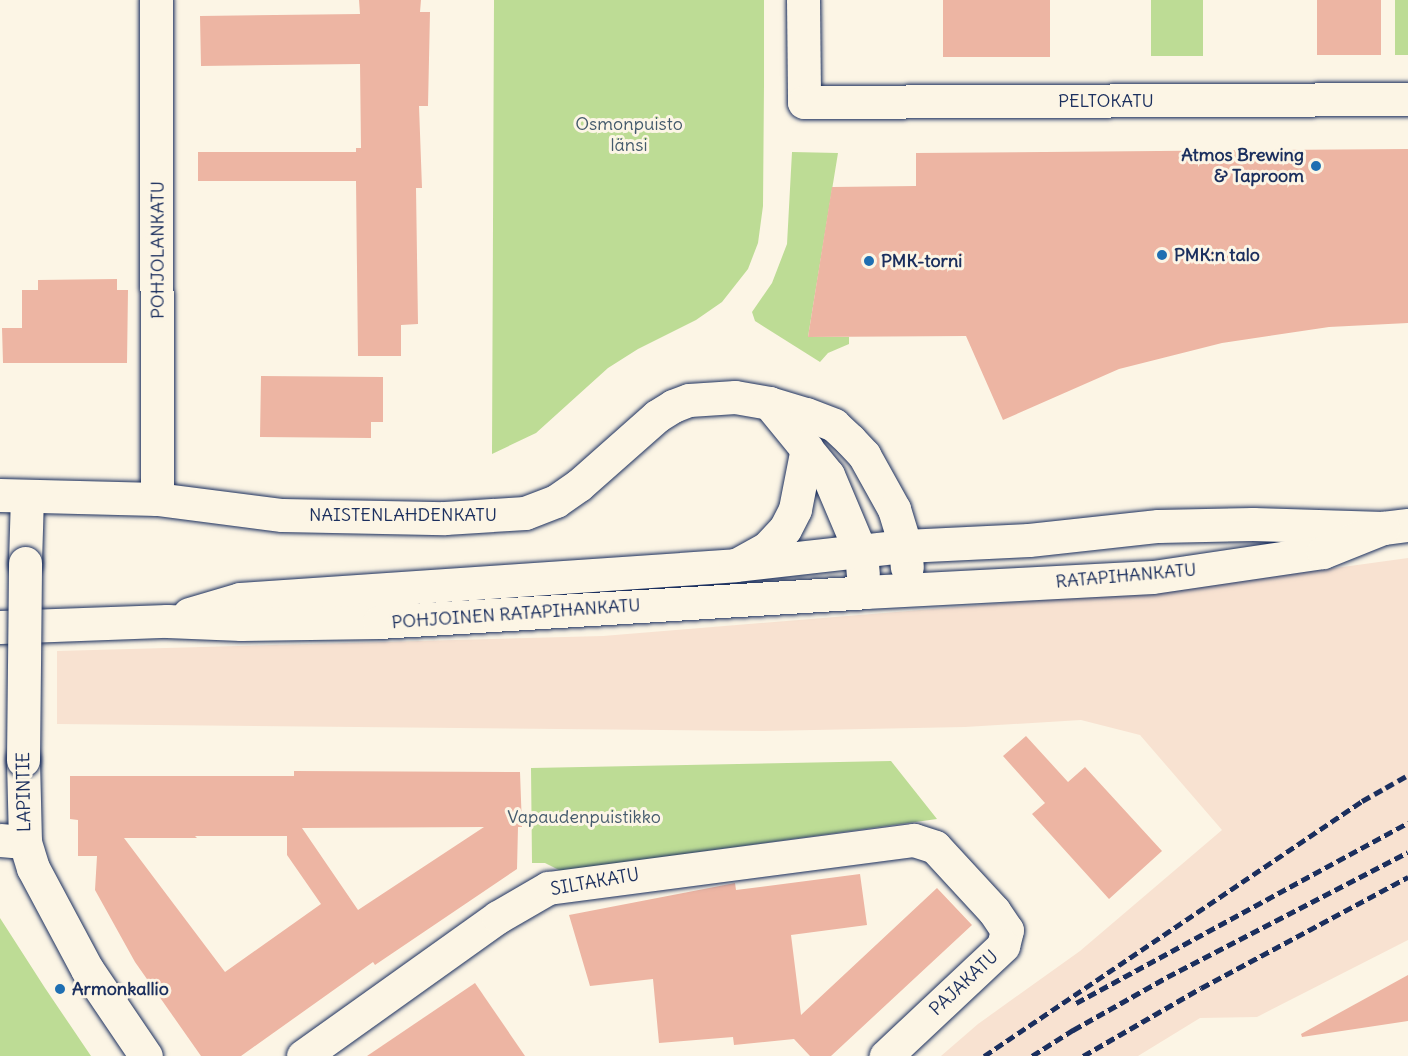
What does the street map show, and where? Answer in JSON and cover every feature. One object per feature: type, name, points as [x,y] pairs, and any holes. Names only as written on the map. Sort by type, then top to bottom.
[{"type":"main road","name":"POHJOLANKATU","points":[[156,0],[157,499]]},
{"type":"main road","name":"PELTOKATU","points":[[803,0],[804,102],[1408,99]]},
{"type":"main road","name":"NAISTENLAHDENKATU","points":[[14,495],[157,499],[282,515],[445,518],[525,513],[556,501],[579,485],[650,422],[673,406],[690,400],[735,397],[769,403],[834,425],[864,455],[894,509],[905,546],[909,590]]},
{"type":"main road","points":[[769,403],[828,475],[861,553],[865,592]]},
{"type":"main road","points":[[735,566],[767,548],[785,529],[795,509],[807,448]]},
{"type":"main road","name":"LAPINTIE","points":[[14,495],[26,562],[23,760],[13,841],[33,868],[87,969],[146,1056]]},
{"type":"main road","name":"RATAPIHANKATU","points":[[861,553],[905,546],[1029,540],[1158,526],[1253,524],[1395,527]]},
{"type":"main road","name":"RATAPIHANKATU","points":[[865,592],[1154,577],[1323,552],[1395,527]]},
{"type":"main road","name":"POHJOINEN RATAPIHANKATU","points":[[167,621],[240,599],[735,566],[861,553]]},
{"type":"main road","name":"POHJOINEN RATAPIHANKATU","points":[[0,627],[167,621],[241,624],[379,622],[865,592]]},
{"type":"main road","name":"SILTAKATU","points":[[303,1056],[498,917],[548,888],[914,840],[936,847]]},
{"type":"main road","name":"PAJAKATU","points":[[886,1056],[1003,946],[1007,930],[994,911],[936,847]]},
{"type":"shaded area","points":[[1408,558],[1408,940],[1257,1017],[1200,1018],[1138,1056],[941,1056],[978,1024],[1080,951],[1222,830],[1140,735],[1081,720],[965,727],[764,731],[57,724],[57,651],[603,636],[1190,588]]},
{"type":"green space","name":"Osmonpuisto länsi","points":[[494,0],[764,0],[764,85],[763,206],[758,243],[748,269],[722,302],[696,320],[638,349],[608,368],[536,433],[492,454]]},
{"type":"green space","points":[[1151,0],[1203,0],[1203,56],[1151,56]]},
{"type":"green space","points":[[1395,0],[1408,0],[1408,55],[1395,55]]},
{"type":"green space","points":[[792,152],[838,153],[808,337],[849,337],[849,344],[828,353],[820,362],[755,321],[752,312],[772,283],[787,244]]},
{"type":"green space","name":"Vapaudenpuistikko","points":[[891,761],[937,819],[561,871],[545,863],[532,863],[531,768]]},
{"type":"green space","points":[[0,918],[45,988],[91,1056],[0,1056]]},
{"type":"building","points":[[359,0],[421,0],[420,12],[430,12],[428,106],[419,106],[422,188],[416,188],[418,324],[401,325],[401,356],[358,356],[356,181],[198,181],[198,152],[356,152],[356,148],[361,148],[360,64],[201,66],[200,16],[360,14]]},
{"type":"building","points":[[943,0],[1050,0],[1050,57],[943,57]]},
{"type":"building","points":[[1317,0],[1381,0],[1381,55],[1317,55]]},
{"type":"building","name":"PMK:n talo","points":[[1408,149],[1408,323],[1329,327],[1222,343],[1119,369],[1003,420],[966,336],[808,337],[832,187],[916,186],[916,153]]},
{"type":"building","points":[[117,279],[117,290],[128,290],[127,363],[3,363],[2,328],[22,328],[22,290],[38,290],[38,280]]},
{"type":"building","points":[[261,376],[383,377],[383,422],[371,422],[371,438],[260,437]]},
{"type":"building","points":[[1026,736],[1068,782],[1085,767],[1162,851],[1109,899],[1032,814],[1045,803],[1003,756]]},
{"type":"building","points":[[294,771],[520,772],[522,827],[518,827],[517,869],[375,965],[373,962],[241,1056],[201,1056],[135,962],[95,890],[97,856],[78,856],[78,820],[70,819],[70,776],[294,776]],"holes":[[[484,827],[358,910],[302,828]],[[195,836],[287,836],[287,855],[321,904],[225,972],[124,838],[197,838]]]},
{"type":"building","points":[[860,874],[867,925],[791,935],[801,1015],[937,888],[972,925],[831,1056],[810,1056],[794,1039],[734,1045],[733,1037],[659,1043],[653,979],[590,986],[569,915],[735,883],[736,890]]},
{"type":"building","points":[[1408,975],[1408,1021],[1302,1037],[1301,1034]]},
{"type":"building","points":[[475,983],[525,1056],[367,1056]]},
{"type":"railway","points":[[984,1056],[1362,801],[1408,775]]},
{"type":"railway","points":[[1076,1003],[1408,823]]},
{"type":"railway","points":[[1032,1056],[1167,977],[1408,852]]},
{"type":"railway","points":[[1083,1056],[1201,988],[1408,877]]},
{"type":"place","name":"Atmos Brewing & Taproom","points":[[1316,166]]},
{"type":"place","name":"PMK:n talo","points":[[1162,255]]},
{"type":"place","name":"PMK-torni","points":[[869,261]]},
{"type":"place","name":"Armonkallio","points":[[60,989]]}]
